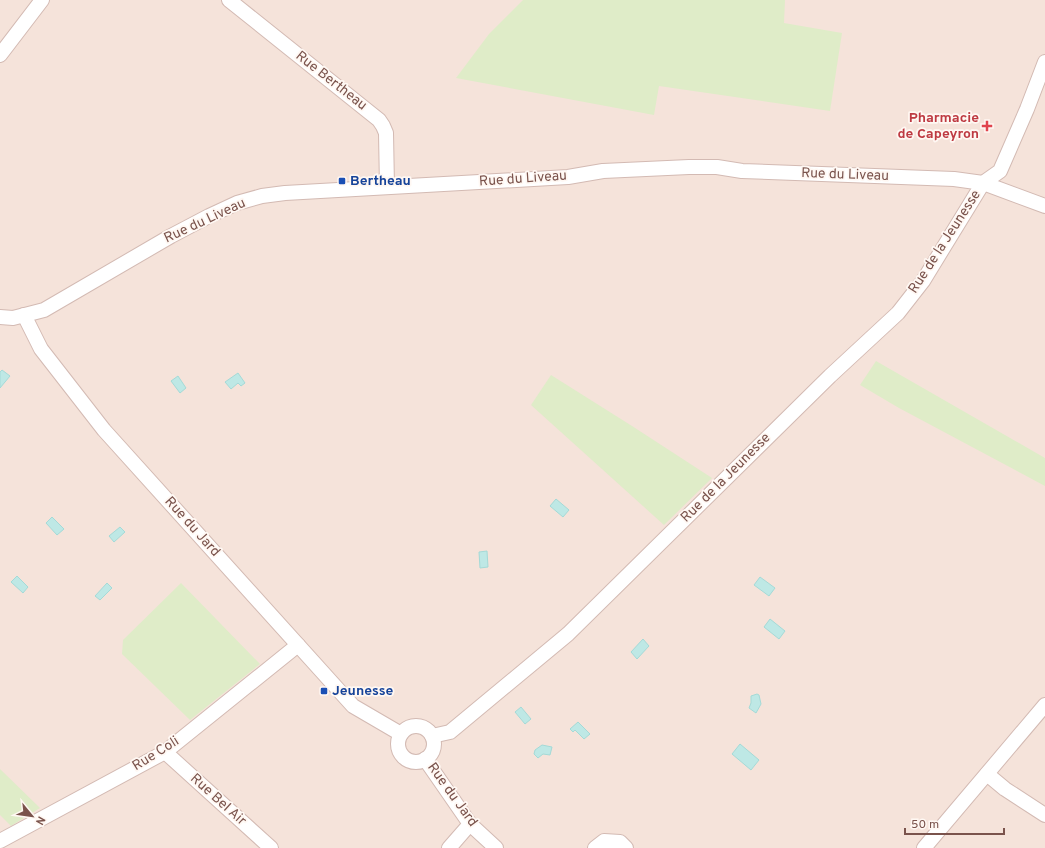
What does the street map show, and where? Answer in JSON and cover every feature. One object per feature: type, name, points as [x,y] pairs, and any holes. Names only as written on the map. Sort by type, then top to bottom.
[{"type":"street","points":[[0,55],[42,0]]},
{"type":"street","name":"Rue Bertheau","points":[[229,0],[379,120],[386,133],[387,187]]},
{"type":"street","points":[[983,183],[1000,171],[1028,109],[1045,62]]},
{"type":"street","name":"Rue du Liveau","points":[[24,315],[44,310],[52,306],[171,236],[237,203],[262,196],[285,193],[568,177],[603,171],[717,167],[742,171],[954,180],[983,183],[1045,206]]},
{"type":"street","name":"Rue de la Jeunesse","points":[[432,736],[450,732],[568,634],[830,376],[898,313],[923,281],[983,183]]},
{"type":"street","points":[[0,317],[13,318],[24,315]]},
{"type":"street","name":"Rue du Jard","points":[[24,315],[41,349],[104,430],[353,706],[401,734],[398,745],[403,756],[408,759],[414,761],[425,759],[432,751],[434,746],[432,736]]},
{"type":"street","name":"Rue Coli","points":[[0,841],[165,752],[298,645]]},
{"type":"street","points":[[924,848],[1045,705]]},
{"type":"street","points":[[401,734],[409,727],[420,726],[429,731],[432,736]]},
{"type":"street","name":"Rue Bel Air","points":[[165,752],[271,848]]},
{"type":"street","name":"Rue du Jard","points":[[425,759],[470,824],[496,848]]},
{"type":"street","points":[[987,774],[1005,789],[1045,814]]},
{"type":"street","points":[[449,848],[470,824]]},
{"type":"street","points":[[595,848],[604,841],[620,842],[626,848]]},
{"type":"shaded area","points":[[0,0],[1045,0],[1045,848],[0,848]]},
{"type":"green space","points":[[523,0],[785,0],[784,23],[842,33],[830,111],[659,86],[654,115],[456,78],[489,34]]},
{"type":"green space","points":[[876,361],[1045,458],[1045,486],[899,408],[860,385]]},
{"type":"green space","points":[[551,375],[712,478],[664,525],[531,405]]},
{"type":"green space","points":[[181,583],[260,664],[190,720],[122,654],[123,640]]},
{"type":"green space","points":[[0,769],[40,808],[11,826],[0,815]]},
{"type":"water","points":[[2,370],[10,376],[0,388],[0,372]]},
{"type":"water","points":[[238,373],[245,383],[241,386],[238,383],[231,389],[225,382]]},
{"type":"water","points":[[178,376],[186,388],[180,393],[171,381]]},
{"type":"water","points":[[556,499],[569,510],[563,517],[550,506]]},
{"type":"water","points":[[52,517],[64,529],[57,535],[46,523]]},
{"type":"water","points":[[120,527],[125,532],[114,542],[109,536]]},
{"type":"water","points":[[487,551],[488,567],[480,568],[479,552]]},
{"type":"water","points":[[17,576],[28,587],[23,593],[11,582]]},
{"type":"water","points":[[760,577],[775,588],[769,596],[754,585]]},
{"type":"water","points":[[107,583],[112,588],[100,600],[95,596]]},
{"type":"water","points":[[770,619],[785,631],[779,639],[764,627]]},
{"type":"water","points":[[643,639],[649,646],[637,659],[631,652]]},
{"type":"water","points":[[757,694],[759,695],[761,704],[756,713],[749,708],[751,696]]},
{"type":"water","points":[[521,707],[531,719],[525,724],[515,712]]},
{"type":"water","points":[[578,722],[590,734],[584,739],[575,730],[573,732],[570,729]]},
{"type":"water","points":[[740,744],[759,760],[751,770],[732,754]]},
{"type":"water","points":[[542,745],[552,747],[550,755],[543,754],[538,758],[534,754],[535,750]]},
{"type":"place","name":"Pharmacie de Capeyron","points":[[987,126]]},
{"type":"place","name":"Bertheau","points":[[342,181]]},
{"type":"place","name":"Jeunesse","points":[[324,691]]}]
